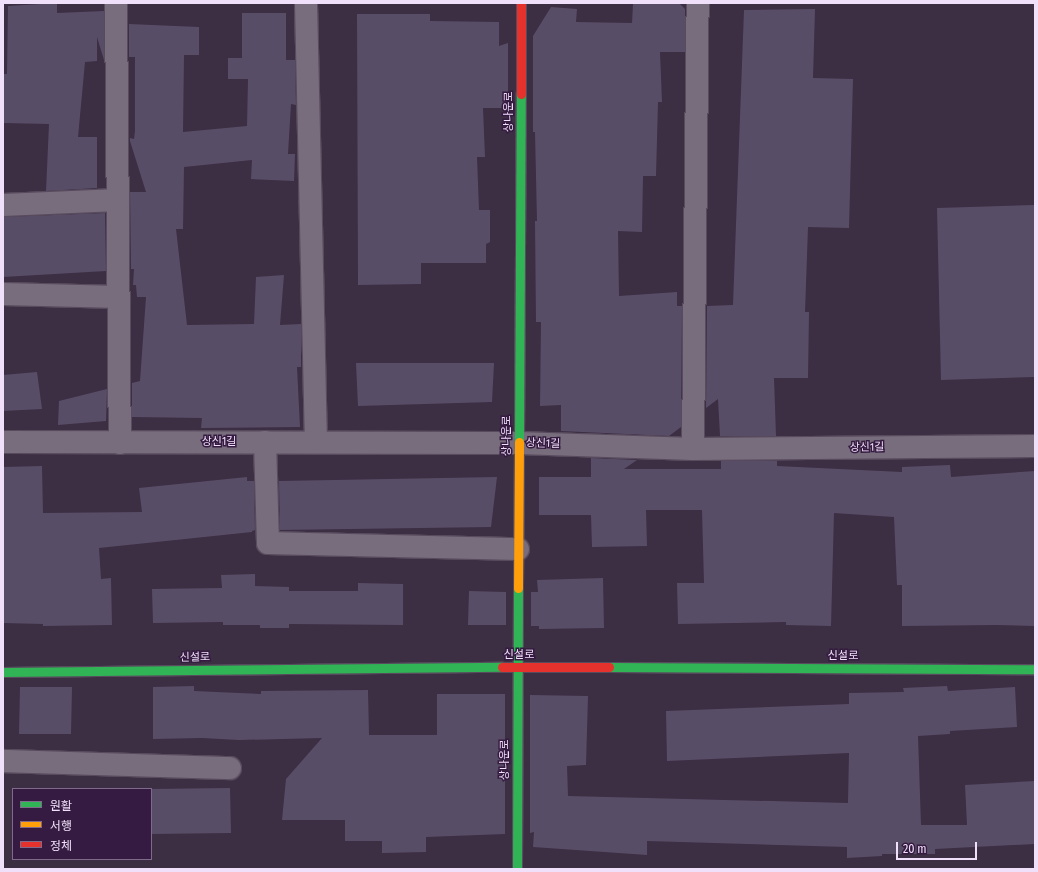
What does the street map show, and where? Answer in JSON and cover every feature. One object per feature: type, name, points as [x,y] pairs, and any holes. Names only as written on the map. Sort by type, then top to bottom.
[{"type":"street","points":[[116,3],[120,443]]},
{"type":"street","points":[[306,3],[316,442]]},
{"type":"street","name":"상나운로","points":[[517,869],[521,3]]},
{"type":"street","points":[[693,449],[698,3]]},
{"type":"street","points":[[3,205],[118,200]]},
{"type":"street","points":[[3,294],[119,298]]},
{"type":"street","name":"상신1길","points":[[3,442],[519,443],[693,449],[1035,446]]},
{"type":"street","points":[[265,442],[268,543],[518,549]]},
{"type":"street","name":"신설로","points":[[3,672],[518,667],[1035,669]]},
{"type":"street","points":[[3,761],[230,768]]},
{"type":"building","points":[[57,3],[57,13],[104,11],[104,60],[97,37],[97,61],[85,62],[78,137],[97,137],[97,188],[46,191],[49,124],[3,123],[3,74],[7,74],[8,6]]},
{"type":"building","points":[[633,4],[680,4],[685,9],[685,52],[660,52],[662,102],[658,102],[656,176],[643,176],[642,232],[618,231],[619,296],[677,292],[677,306],[682,306],[681,427],[669,436],[561,431],[561,405],[540,406],[541,322],[536,322],[535,221],[537,221],[535,132],[533,132],[533,36],[551,7],[577,9],[576,22],[632,23]]},
{"type":"building","points":[[815,9],[813,78],[853,79],[849,228],[808,227],[805,312],[809,312],[808,378],[774,378],[776,436],[720,436],[718,399],[706,408],[707,306],[733,305],[744,10]]},
{"type":"building","points":[[242,13],[286,13],[286,60],[295,60],[296,105],[291,104],[288,154],[295,154],[294,181],[251,179],[252,160],[184,167],[183,229],[176,229],[187,325],[254,324],[256,277],[284,275],[280,325],[301,324],[301,367],[297,367],[300,427],[201,428],[202,418],[132,417],[132,383],[140,381],[146,297],[137,297],[136,285],[133,285],[134,269],[131,269],[130,192],[146,192],[130,141],[130,138],[134,139],[135,131],[135,57],[129,57],[129,24],[199,27],[199,55],[184,55],[183,132],[247,126],[248,79],[228,79],[228,58],[242,58]]},
{"type":"building","points":[[357,14],[430,14],[430,21],[499,22],[499,46],[508,43],[508,108],[483,108],[485,157],[477,157],[479,210],[490,210],[490,242],[486,244],[486,263],[421,263],[421,284],[358,285]]},
{"type":"building","points":[[1035,205],[1035,377],[941,380],[937,208]]},
{"type":"building","points":[[105,213],[106,271],[3,277],[3,217]]},
{"type":"building","points":[[356,363],[494,363],[492,402],[358,406]]},
{"type":"building","points":[[37,372],[42,409],[3,411],[3,375]]},
{"type":"building","points":[[107,389],[106,421],[58,425],[59,401]]},
{"type":"building","points":[[591,458],[637,460],[624,469],[721,469],[721,461],[777,461],[777,466],[902,472],[902,467],[950,465],[951,477],[1035,471],[1035,626],[902,626],[902,585],[897,585],[894,517],[834,513],[831,626],[786,625],[786,622],[678,624],[677,583],[704,583],[702,510],[646,510],[647,546],[592,547],[591,515],[539,515],[539,477],[591,477]]},
{"type":"building","points":[[42,466],[43,513],[142,512],[139,488],[247,477],[247,481],[254,481],[255,530],[252,532],[99,548],[101,579],[111,578],[112,625],[43,626],[43,624],[3,623],[3,467]]},
{"type":"building","points":[[497,477],[491,527],[280,530],[279,481]]},
{"type":"building","points":[[255,574],[255,586],[289,587],[289,591],[358,591],[358,583],[403,584],[403,625],[289,624],[289,628],[260,628],[260,625],[223,625],[223,622],[153,623],[152,589],[222,588],[221,575]]},
{"type":"building","points":[[603,578],[604,628],[539,629],[539,626],[531,626],[531,592],[538,592],[537,580]]},
{"type":"building","points":[[469,591],[506,592],[506,625],[468,625]]},
{"type":"building","points":[[194,686],[194,691],[261,694],[261,691],[368,690],[369,735],[437,735],[437,694],[505,694],[505,834],[426,837],[426,852],[382,853],[382,841],[345,841],[345,820],[282,820],[286,779],[322,738],[239,740],[202,738],[153,739],[153,687]]},
{"type":"building","points":[[947,686],[948,691],[1015,687],[1017,727],[950,731],[950,734],[918,736],[921,825],[967,825],[965,785],[1035,781],[1035,844],[935,849],[935,854],[882,854],[882,856],[847,858],[847,847],[647,841],[647,855],[533,847],[534,832],[530,833],[530,695],[588,696],[586,765],[567,766],[568,796],[848,803],[849,753],[667,761],[666,711],[849,704],[849,693],[904,692],[903,688]]},
{"type":"building","points":[[20,687],[72,687],[71,734],[19,734]]},
{"type":"building","points":[[230,788],[231,833],[152,834],[152,789]]},
{"type":"traffic: fast","points":[[519,442],[521,94]]},
{"type":"traffic: fast","points":[[517,869],[518,588]]},
{"type":"traffic: fast","points":[[3,672],[502,667]]},
{"type":"traffic: fast","points":[[609,667],[1035,669]]},
{"type":"traffic: slow","points":[[518,588],[519,442]]},
{"type":"traffic: jam","points":[[521,3],[521,94]]},
{"type":"traffic: jam","points":[[502,667],[609,667]]}]
